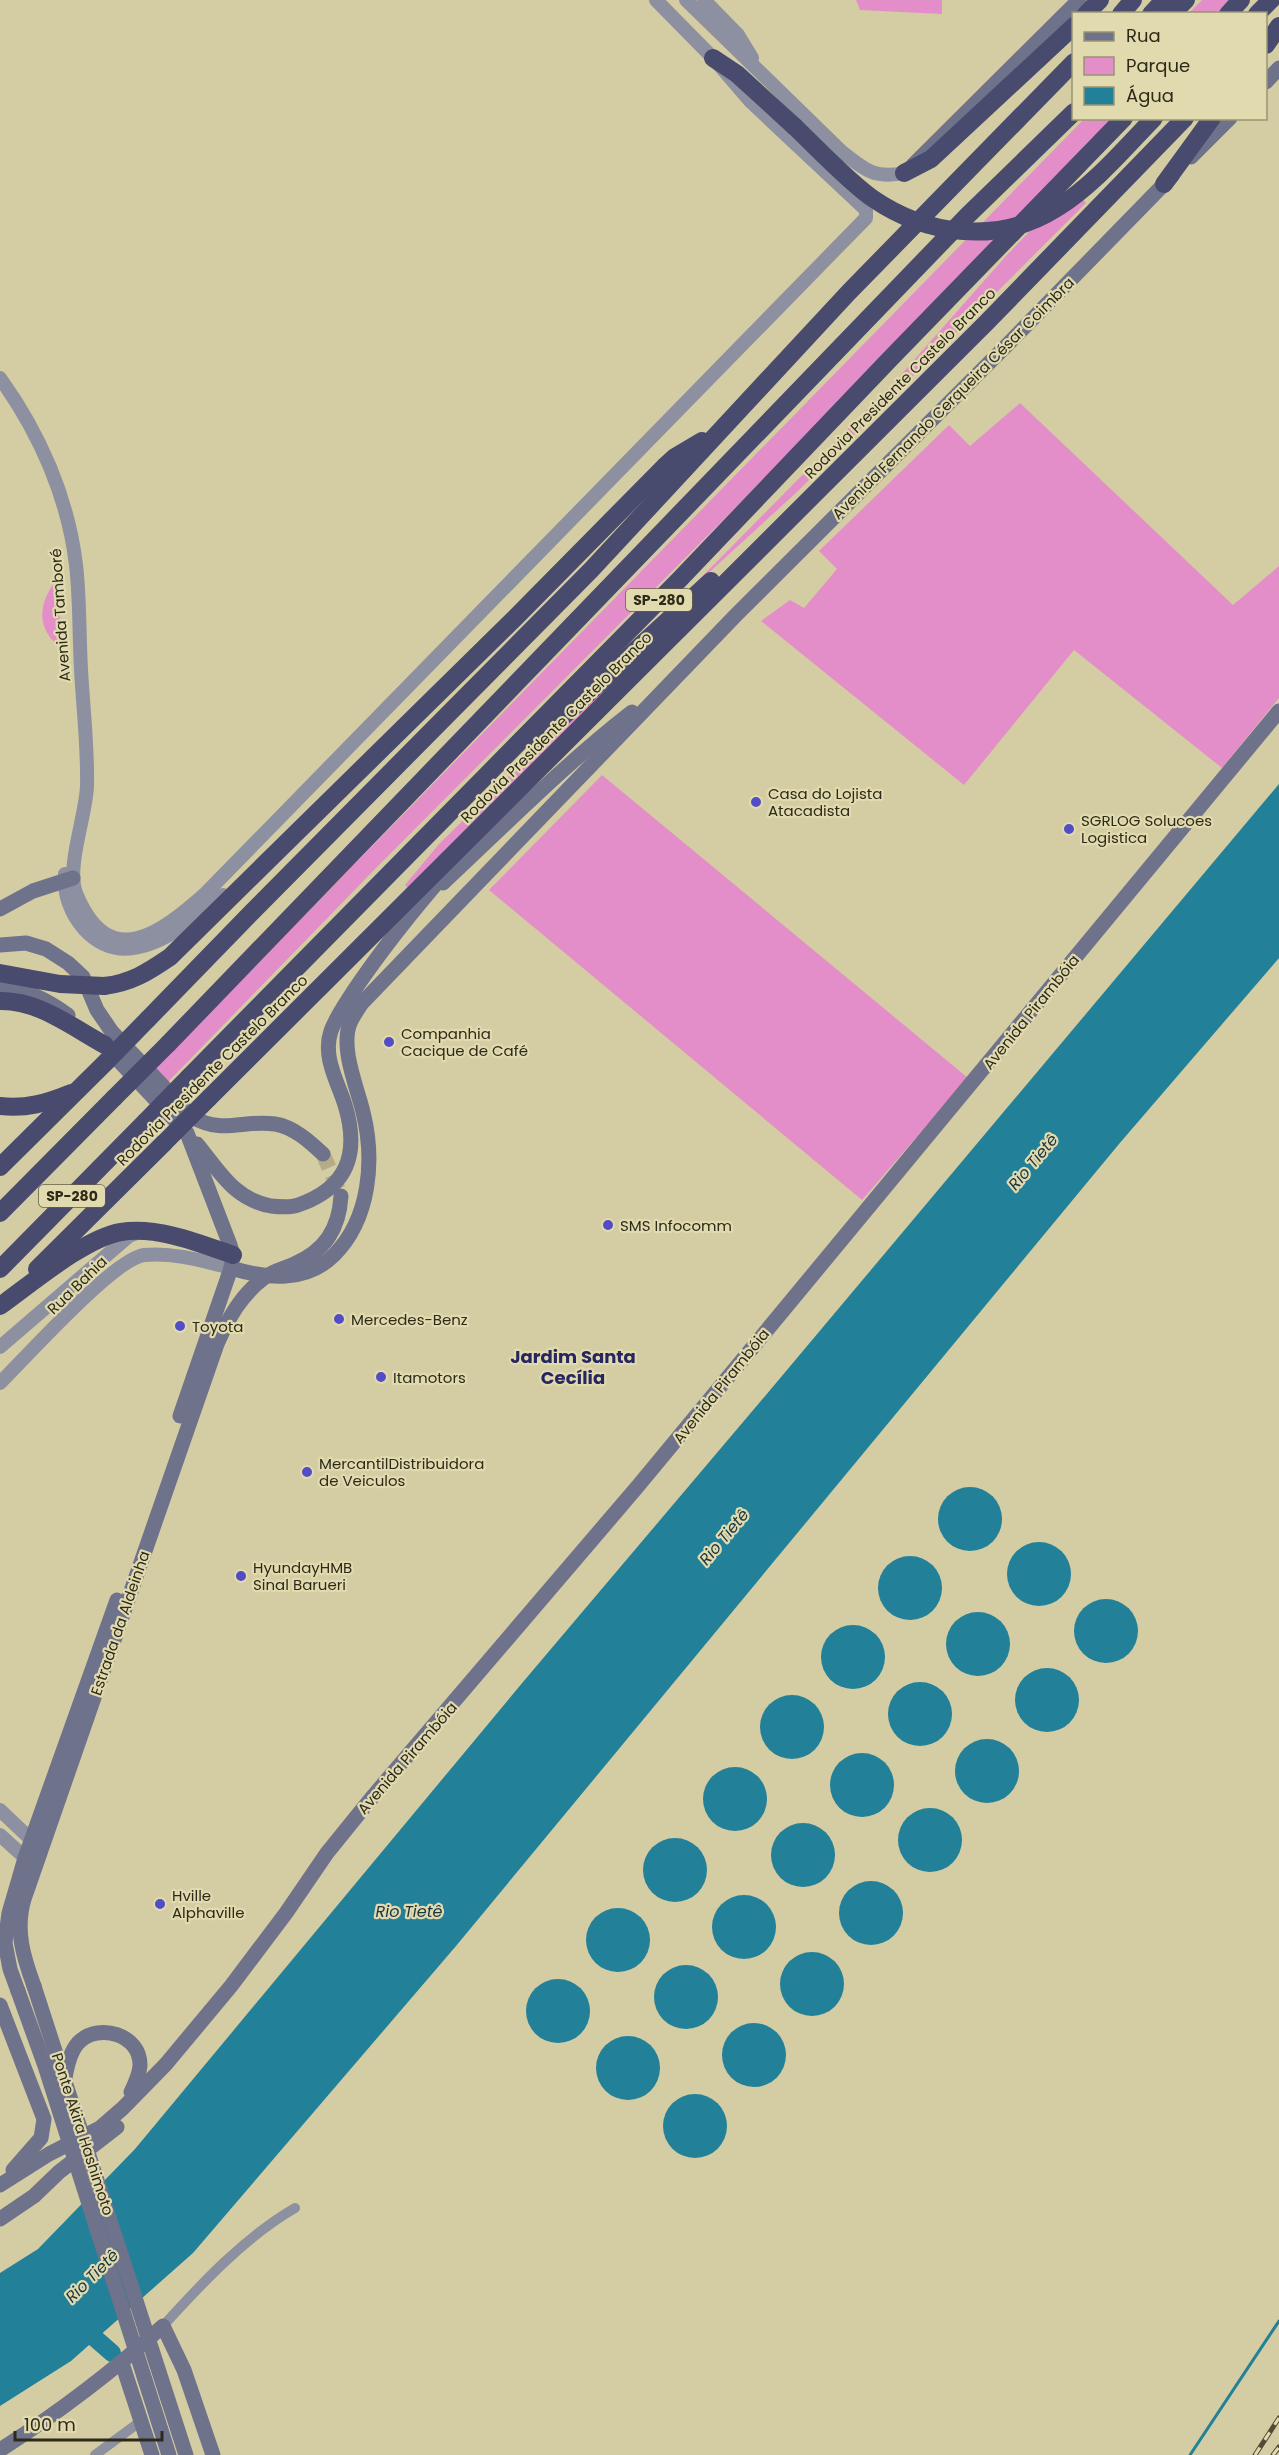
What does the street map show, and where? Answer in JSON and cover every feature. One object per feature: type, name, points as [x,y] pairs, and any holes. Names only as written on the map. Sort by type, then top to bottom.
[{"type":"highway","points":[[1088,12],[1100,0]]},
{"type":"highway","points":[[1122,12],[1133,0]]},
{"type":"highway","points":[[1153,12],[1164,0]]},
{"type":"highway","points":[[1174,12],[1186,0]]},
{"type":"highway","points":[[1230,12],[1241,0]]},
{"type":"highway","points":[[1259,12],[1271,0]]},
{"type":"highway","points":[[1267,35],[1279,24]]},
{"type":"highway","points":[[1267,43],[1279,24]]},
{"type":"highway","points":[[904,173],[931,159],[1072,28]]},
{"type":"highway","points":[[714,58],[737,74],[870,196],[916,222],[945,229],[977,232],[1007,230],[1038,219],[1058,208],[1082,189],[1152,120]]},
{"type":"highway","points":[[0,1167],[83,1086],[591,570],[849,292],[1072,64]]},
{"type":"highway","points":[[1041,145],[1053,122],[1072,99]]},
{"type":"highway","name":"SP-280","points":[[0,1213],[168,1044],[967,216],[1072,114]]},
{"type":"highway","name":"Rodovia Presidente Castelo Branco","points":[[0,1269],[679,580],[1122,120]]},
{"type":"highway","name":"Rodovia Presidente Castelo Branco","points":[[0,1307],[987,322],[1183,120]]},
{"type":"highway","points":[[1164,184],[1211,120]]},
{"type":"highway","points":[[426,835],[511,763],[703,589],[918,379],[987,322]]},
{"type":"highway","points":[[0,973],[60,984],[104,986],[124,984],[150,971],[170,957],[507,626],[664,467],[686,450],[717,433]]},
{"type":"highway","points":[[0,1001],[18,1000],[42,1010],[105,1045]]},
{"type":"highway","points":[[0,1106],[23,1108],[35,1106],[83,1086]]},
{"type":"highway","points":[[0,1307],[87,1245],[121,1232],[143,1231],[212,1248],[232,1262]]},
{"type":"main road","points":[[904,173],[1079,0]]},
{"type":"main road","points":[[1267,81],[1279,68]]},
{"type":"main road","name":"Avenida Fernando Cerqueira César Coimbra","points":[[677,677],[1228,120]]},
{"type":"main road","points":[[408,917],[602,735],[677,677]]},
{"type":"main road","points":[[188,1133],[232,1262],[267,1275],[287,1277],[307,1273],[327,1261],[343,1245],[356,1224],[363,1206],[368,1180],[369,1149],[364,1114],[349,1058],[349,1024],[362,1003],[677,677]]},
{"type":"main road","name":"Avenida Pirambóia","points":[[166,2064],[231,1986],[286,1913],[327,1853],[374,1795],[638,1486],[1279,711]]},
{"type":"main road","points":[[0,987],[21,990],[38,996],[66,1013],[105,1045],[188,1133],[234,1190],[253,1201],[278,1207],[294,1207],[312,1200],[336,1183],[351,1156],[352,1132],[330,1060],[328,1045],[337,1017],[368,970],[408,917],[517,792]]},
{"type":"main road","points":[[0,909],[28,893],[69,879]]},
{"type":"main road","points":[[0,945],[26,943],[46,949],[68,963],[83,977],[98,1010],[112,1032],[192,1117],[206,1125],[219,1127],[259,1124],[285,1127],[302,1136],[323,1154]]},
{"type":"main road","points":[[267,1275],[297,1263],[320,1248],[337,1225],[341,1196]]},
{"type":"main road","name":"Estrada da Aldeinha","points":[[37,1845],[232,1262]]},
{"type":"main road","name":"Estrada da Aldeinha","points":[[18,1991],[5,1943],[9,1913],[37,1845],[217,1344],[235,1307],[250,1289],[267,1275]]},
{"type":"main road","points":[[223,1294],[235,1307]]},
{"type":"main road","name":"Estrada da Aldeinha","points":[[30,1862],[18,1926],[22,1948],[34,1986]]},
{"type":"main road","points":[[0,1934],[9,1913]]},
{"type":"main road","name":"Ponte Akira Hashimoto","points":[[34,1986],[186,2455]]},
{"type":"main road","name":"Ponte Akira Hashimoto","points":[[18,1991],[49,2077],[169,2455]]},
{"type":"main road","points":[[0,2005],[44,2120],[41,2138],[0,2183]]},
{"type":"main road","points":[[65,2078],[71,2055],[81,2040],[95,2033],[117,2034],[134,2047],[140,2065],[138,2077],[123,2108]]},
{"type":"main road","points":[[0,2183],[100,2128],[166,2064]]},
{"type":"main road","points":[[0,2219],[34,2196],[59,2172],[129,2116],[154,2087],[166,2064]]},
{"type":"main road","points":[[0,2219],[35,2191],[42,2182],[43,2175],[34,2164]]},
{"type":"main road","points":[[0,2450],[100,2380],[163,2326],[184,2370],[213,2455]]},
{"type":"main road","points":[[122,2363],[152,2455]]},
{"type":"main road","points":[[100,2380],[118,2379],[131,2389]]},
{"type":"street","points":[[69,879],[92,921],[110,937],[135,940],[148,936],[178,918],[249,850],[866,218],[866,210],[750,100],[714,58],[656,0]]},
{"type":"street","points":[[686,0],[841,151],[876,175],[904,173]]},
{"type":"street","points":[[704,0],[738,35],[764,78]]},
{"type":"street","name":"Avenida Tamboré","points":[[0,378],[13,396],[39,443],[57,484],[64,504],[76,562],[87,789],[69,879]]},
{"type":"street","points":[[69,879],[67,899],[82,927],[106,945],[124,950],[145,946],[177,930],[258,870]]},
{"type":"street","points":[[0,1347],[129,1236],[143,1231]]},
{"type":"street","name":"Rua Bahia","points":[[0,1383],[109,1275],[132,1258],[160,1255],[232,1262]]},
{"type":"street","points":[[0,1810],[37,1845]]},
{"type":"street","points":[[0,1835],[30,1862]]},
{"type":"street","points":[[163,2326],[243,2247],[278,2218],[295,2208]]},
{"type":"street","points":[[94,2455],[141,2421]]},
{"type":"green space","points":[[856,0],[942,0],[942,14],[860,10]]},
{"type":"green space","points":[[1202,0],[1231,0],[1219,12],[1190,12]]},
{"type":"green space","points":[[1083,120],[1115,120],[770,473],[377,867],[167,1083],[153,1070]]},
{"type":"green space","points":[[1072,187],[1086,203],[798,491],[679,600],[899,377],[1006,256]]},
{"type":"green space","points":[[1020,403],[1233,605],[1279,566],[1279,698],[1222,768],[1074,650],[964,785],[761,621],[790,600],[804,608],[837,569],[819,551],[949,425],[970,446]]},
{"type":"green space","points":[[735,569],[409,889],[405,885],[439,844],[501,783]]},
{"type":"green space","points":[[57,579],[62,649],[47,633],[42,616],[46,597]]},
{"type":"green space","points":[[602,775],[968,1078],[862,1200],[489,890]]},
{"type":"water","name":"Rio Tietê","points":[[1279,784],[1279,958],[1119,1144],[456,1946],[193,2253],[71,2361],[0,2406],[0,2273],[38,2249],[135,2149],[523,1682]]},
{"type":"water","points":[[964,1487],[976,1487],[993,1496],[1000,1507],[1002,1519],[1000,1531],[993,1542],[976,1551],[964,1551],[952,1546],[943,1537],[938,1525],[938,1513],[943,1501],[952,1492]]},
{"type":"water","points":[[1033,1542],[1045,1542],[1062,1551],[1069,1562],[1071,1574],[1069,1586],[1062,1597],[1045,1606],[1033,1606],[1021,1601],[1012,1592],[1007,1580],[1007,1568],[1012,1556],[1021,1547]]},
{"type":"water","points":[[904,1556],[916,1556],[933,1565],[940,1576],[942,1588],[940,1600],[933,1611],[916,1620],[904,1620],[892,1615],[883,1606],[878,1594],[878,1582],[883,1570],[892,1561]]},
{"type":"water","points":[[1100,1599],[1112,1599],[1129,1608],[1136,1619],[1138,1631],[1136,1643],[1129,1654],[1112,1663],[1100,1663],[1088,1658],[1079,1649],[1074,1637],[1074,1625],[1079,1613],[1088,1604]]},
{"type":"water","points":[[972,1612],[984,1612],[1001,1621],[1008,1632],[1010,1644],[1008,1656],[1001,1667],[984,1676],[972,1676],[960,1671],[951,1662],[946,1650],[946,1638],[951,1626],[960,1617]]},
{"type":"water","points":[[847,1625],[859,1625],[876,1634],[883,1645],[885,1657],[883,1669],[876,1680],[859,1689],[847,1689],[835,1684],[826,1675],[821,1663],[821,1651],[826,1639],[835,1630]]},
{"type":"water","points":[[1041,1668],[1053,1668],[1070,1677],[1077,1688],[1079,1700],[1077,1712],[1070,1723],[1053,1732],[1041,1732],[1029,1727],[1020,1718],[1015,1706],[1015,1694],[1020,1682],[1029,1673]]},
{"type":"water","points":[[914,1682],[926,1682],[943,1691],[950,1702],[952,1714],[950,1726],[943,1737],[926,1746],[914,1746],[902,1741],[893,1732],[888,1720],[888,1708],[893,1696],[902,1687]]},
{"type":"water","points":[[786,1695],[798,1695],[815,1704],[822,1715],[824,1727],[822,1739],[815,1750],[798,1759],[786,1759],[774,1754],[765,1745],[760,1733],[760,1721],[765,1709],[774,1700]]},
{"type":"water","points":[[981,1739],[993,1739],[1010,1748],[1017,1759],[1019,1771],[1017,1783],[1010,1794],[993,1803],[981,1803],[969,1798],[960,1789],[955,1777],[955,1765],[960,1753],[969,1744]]},
{"type":"water","points":[[856,1753],[868,1753],[885,1762],[892,1773],[894,1785],[892,1797],[885,1808],[868,1817],[856,1817],[844,1812],[835,1803],[830,1791],[830,1779],[835,1767],[844,1758]]},
{"type":"water","points":[[729,1767],[741,1767],[758,1776],[765,1787],[767,1799],[765,1811],[758,1822],[741,1831],[729,1831],[717,1826],[708,1817],[703,1805],[703,1793],[708,1781],[717,1772]]},
{"type":"water","points":[[924,1808],[936,1808],[953,1817],[960,1828],[962,1840],[960,1852],[953,1863],[936,1872],[924,1872],[912,1867],[903,1858],[898,1846],[898,1834],[903,1822],[912,1813]]},
{"type":"water","points":[[797,1823],[809,1823],[826,1832],[833,1843],[835,1855],[833,1867],[826,1878],[809,1887],[797,1887],[785,1882],[776,1873],[771,1861],[771,1849],[776,1837],[785,1828]]},
{"type":"water","points":[[669,1838],[681,1838],[698,1847],[705,1858],[707,1870],[705,1882],[698,1893],[681,1902],[669,1902],[657,1897],[648,1888],[643,1876],[643,1864],[648,1852],[657,1843]]},
{"type":"water","points":[[865,1881],[877,1881],[894,1890],[901,1901],[903,1913],[901,1925],[894,1936],[877,1945],[865,1945],[853,1940],[844,1931],[839,1919],[839,1907],[844,1895],[853,1886]]},
{"type":"water","points":[[738,1895],[750,1895],[767,1904],[774,1915],[776,1927],[774,1939],[767,1950],[750,1959],[738,1959],[726,1954],[717,1945],[712,1933],[712,1921],[717,1909],[726,1900]]},
{"type":"water","points":[[612,1908],[624,1908],[641,1917],[648,1928],[650,1940],[648,1952],[641,1963],[624,1972],[612,1972],[600,1967],[591,1958],[586,1946],[586,1934],[591,1922],[600,1913]]},
{"type":"water","points":[[806,1952],[818,1952],[835,1961],[842,1972],[844,1984],[842,1996],[835,2007],[818,2016],[806,2016],[794,2011],[785,2002],[780,1990],[780,1978],[785,1966],[794,1957]]},
{"type":"water","points":[[680,1965],[692,1965],[709,1974],[716,1985],[718,1997],[716,2009],[709,2020],[692,2029],[680,2029],[668,2024],[659,2015],[654,2003],[654,1991],[659,1979],[668,1970]]},
{"type":"water","points":[[552,1979],[564,1979],[581,1988],[588,1999],[590,2011],[588,2023],[581,2034],[564,2043],[552,2043],[540,2038],[531,2029],[526,2017],[526,2005],[531,1993],[540,1984]]},
{"type":"water","points":[[748,2023],[760,2023],[777,2032],[784,2043],[786,2055],[784,2067],[777,2078],[760,2087],[748,2087],[736,2082],[727,2073],[722,2061],[722,2049],[727,2037],[736,2028]]},
{"type":"water","points":[[622,2036],[634,2036],[651,2045],[658,2056],[660,2068],[658,2080],[651,2091],[634,2100],[622,2100],[610,2095],[601,2086],[596,2074],[596,2062],[601,2050],[610,2041]]},
{"type":"water","points":[[689,2094],[701,2094],[718,2103],[725,2114],[727,2126],[725,2138],[718,2149],[701,2158],[689,2158],[677,2153],[668,2144],[663,2132],[663,2120],[668,2108],[677,2099]]},
{"type":"waterway","points":[[81,2319],[96,2339],[112,2353]]},
{"type":"waterway","points":[[1190,2455],[1279,2321]]},
{"type":"tunnel","points":[[323,1154],[339,1191]]},
{"type":"railway","points":[[1255,2455],[1279,2418]]},
{"type":"railway","points":[[1273,2455],[1279,2447]]},
{"type":"place","name":"Casa do Lojista Atacadista","points":[[756,802]]},
{"type":"place","name":"SGRLOG Solucoes Logistica","points":[[1069,829]]},
{"type":"place","name":"Companhia Cacique de Café","points":[[389,1042]]},
{"type":"place","name":"SMS Infocomm","points":[[608,1225]]},
{"type":"place","name":"Mercedes-Benz","points":[[339,1319]]},
{"type":"place","name":"Toyota","points":[[180,1326]]},
{"type":"place","name":"Itamotors","points":[[381,1377]]},
{"type":"place","name":"MercantilDistribuidora de Veiculos","points":[[307,1472]]},
{"type":"place","name":"HyundayHMB Sinal Barueri","points":[[241,1576]]},
{"type":"place","name":"Hville Alphaville","points":[[160,1904]]},
{"type":"district","name":"Jardim Santa Cecília","points":[[573,1366]]}]
